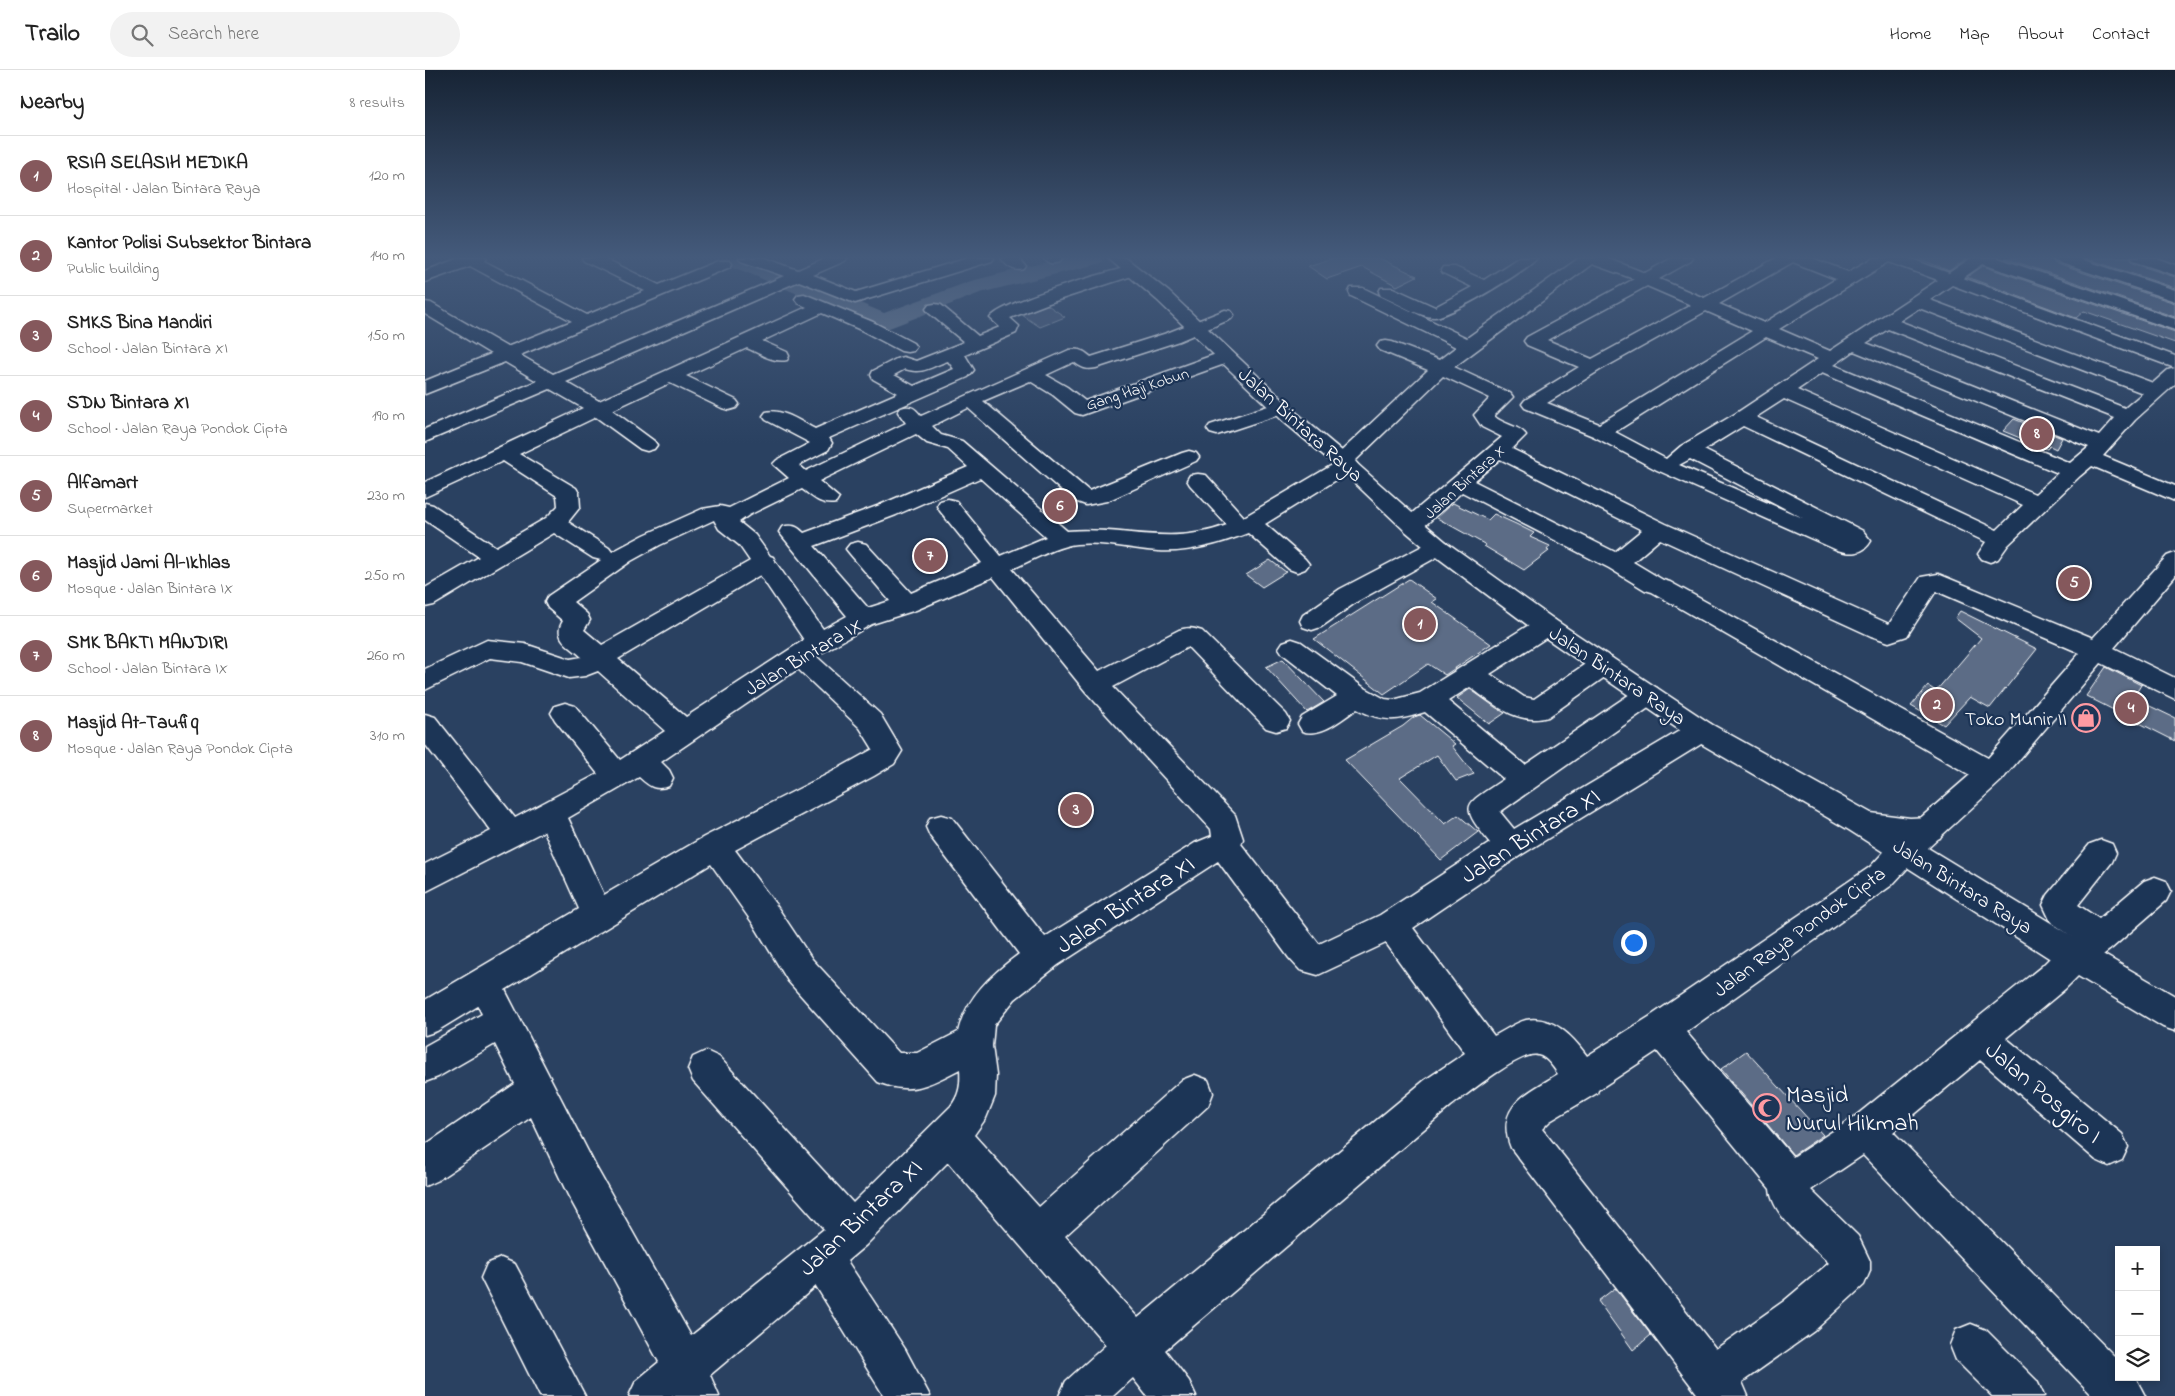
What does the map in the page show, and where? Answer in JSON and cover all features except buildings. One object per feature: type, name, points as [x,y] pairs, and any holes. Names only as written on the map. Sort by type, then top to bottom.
[{"type":"street","points":[[447,320],[598,409],[647,445]]},
{"type":"street","points":[[425,436],[694,320]]},
{"type":"street","points":[[425,490],[793,320]]},
{"type":"street","points":[[852,320],[907,347]]},
{"type":"street","points":[[948,320],[977,344]]},
{"type":"street","points":[[1002,320],[1011,326],[1010,328],[957,353],[948,354],[917,367],[903,363],[879,375],[904,398],[905,409],[917,424],[934,439],[955,445],[1062,539]]},
{"type":"street","name":"Jalan Bintara Raya","points":[[1187,320],[1280,408],[1345,463],[1412,525],[1438,547],[1546,626],[1701,731],[1859,821],[1905,850],[2088,947],[2175,1015]]},
{"type":"street","points":[[425,1019],[597,914],[715,846],[876,761],[887,751],[869,721],[809,649],[765,562],[747,540],[727,524],[726,521],[729,518],[804,478],[865,451],[917,424],[1076,354],[1089,364],[1214,320]]},
{"type":"street","points":[[1414,320],[1468,346]]},
{"type":"street","name":"Jalan Bintara IX","points":[[426,877],[511,835],[617,777],[650,769],[683,731],[809,649],[863,618],[907,604],[1062,539],[1089,537],[1171,544],[1191,543],[1218,536],[1246,525],[1345,463],[1441,368],[1505,320]]},
{"type":"street","points":[[1569,320],[1533,341],[1593,366]]},
{"type":"street","points":[[1679,320],[1593,366],[1532,404],[1600,432],[1664,466],[1845,545],[1854,546],[1860,541],[1855,536],[1688,450]]},
{"type":"street","points":[[1743,320],[1767,330],[1825,362],[2072,471]]},
{"type":"street","points":[[1600,432],[1783,320]]},
{"type":"street","points":[[1664,466],[1742,418],[1889,320]]},
{"type":"street","points":[[1967,320],[2156,391]]},
{"type":"street","points":[[2061,320],[2175,362]]},
{"type":"street","points":[[2160,320],[2175,325]]},
{"type":"street","points":[[425,388],[587,321]]},
{"type":"street","points":[[1886,322],[2128,416]]},
{"type":"street","points":[[747,341],[780,356]]},
{"type":"street","points":[[1853,344],[2097,451],[2175,494]]},
{"type":"street","points":[[1386,346],[1441,368]]},
{"type":"street","points":[[818,439],[819,435],[965,370],[955,357],[957,353]]},
{"type":"street","name":"Gang Haji Kobun","points":[[1034,373],[1082,409],[1227,357]]},
{"type":"street","name":"Jalan Bintara X","points":[[1412,525],[1421,519],[1459,482],[1516,435],[1491,424],[1485,419],[1484,415],[1487,411],[1503,398],[1441,368]]},
{"type":"street","points":[[1742,418],[1995,548],[2072,471],[2097,451],[2128,416],[2175,374]]},
{"type":"street","points":[[671,376],[729,404]]},
{"type":"street","points":[[1783,390],[2039,504]]},
{"type":"street","points":[[970,400],[1080,495],[1086,498],[1099,496],[1189,457]]},
{"type":"street","points":[[1217,429],[1280,408]]},
{"type":"street","points":[[773,416],[823,443],[821,446],[784,464],[829,498]]},
{"type":"street","points":[[1498,450],[1658,529],[1885,632],[1898,630],[1929,583],[1938,582],[2097,650],[2175,689]]},
{"type":"street","points":[[425,600],[554,523],[569,507],[568,493],[504,453]]},
{"type":"street","points":[[863,618],[794,536],[912,492],[982,469]]},
{"type":"street","points":[[1198,480],[1246,525],[1297,564]]},
{"type":"street","points":[[1459,482],[1617,563],[1991,773]]},
{"type":"street","points":[[948,506],[1095,685],[1225,824],[1228,839],[1221,848]]},
{"type":"street","points":[[425,510],[497,558]]},
{"type":"street","points":[[683,731],[571,633],[571,628],[578,620],[558,604],[558,600],[623,556],[652,540],[710,514],[720,514],[729,518]]},
{"type":"street","points":[[554,523],[601,553]]},
{"type":"street","points":[[1617,563],[1658,529]]},
{"type":"street","points":[[1312,620],[1349,595],[1438,547]]},
{"type":"street","points":[[858,549],[907,604]]},
{"type":"street","name":"Jalan Raya Pondok Cipta","points":[[1719,1386],[1524,1135],[1525,1122],[1530,1114],[1661,1029],[1881,876],[1905,850],[1991,773],[2175,561]]},
{"type":"street","points":[[425,680],[487,649],[525,653],[569,669],[585,667],[765,562]]},
{"type":"street","points":[[1292,648],[1357,696],[1387,710],[1412,706],[1429,700],[1546,626]]},
{"type":"street","points":[[1095,685],[1188,636],[1193,637],[1276,720]]},
{"type":"street","points":[[1470,674],[1517,706],[1538,710],[1603,665]]},
{"type":"street","points":[[1510,846],[1483,813],[1484,808],[1648,695]]},
{"type":"street","points":[[1312,724],[1357,696]]},
{"type":"street","points":[[1429,700],[1524,780]]},
{"type":"street","points":[[565,713],[617,777]]},
{"type":"street","name":"Jalan Bintara XI","points":[[651,1396],[692,1382],[821,1257],[852,1231],[964,1119],[977,1097],[978,1086],[973,1043],[975,1029],[989,1002],[1013,979],[1041,958],[1206,852],[1221,848],[1232,854],[1301,948],[1312,959],[1325,957],[1391,925],[1510,846],[1701,731]]},
{"type":"street","points":[[430,741],[511,835]]},
{"type":"street","points":[[551,813],[597,914]]},
{"type":"street","points":[[1859,821],[1875,826],[1901,829],[1929,829]]},
{"type":"street","points":[[941,827],[1041,958]]},
{"type":"street","points":[[715,846],[765,915],[799,970],[891,1070],[919,1071],[973,1043]]},
{"type":"street","points":[[2088,947],[2062,912],[2059,905],[2101,853]]},
{"type":"street","points":[[1789,1182],[1851,1142],[2053,978],[2155,891]]},
{"type":"street","points":[[1391,925],[1489,1058]]},
{"type":"street","points":[[485,984],[582,1181],[692,1382]]},
{"type":"street","points":[[425,1065],[502,1021]]},
{"type":"street","points":[[1661,1029],[1789,1182],[1789,1198],[1844,1250],[1850,1261],[1850,1271],[1719,1386]]},
{"type":"street","points":[[1081,1396],[1136,1347],[1437,1093],[1489,1058],[1527,1037],[1547,1039],[1563,1052],[1584,1080]]},
{"type":"street","name":"Jalan Posgiro I","points":[[1979,1037],[2109,1148]]},
{"type":"street","points":[[707,1069],[852,1231]]},
{"type":"street","points":[[425,1167],[537,1091]]},
{"type":"street","points":[[1037,1235],[1195,1093]]},
{"type":"street","points":[[948,1134],[1136,1347],[1174,1396]]},
{"type":"street","points":[[1851,1142],[2123,1396]]},
{"type":"street","points":[[821,1257],[890,1364],[908,1396]]},
{"type":"street","points":[[501,1278],[563,1396]]},
{"type":"street","points":[[1971,1345],[2022,1396]]},
{"type":"shaded area","points":[[1029,320],[1058,320],[1040,327]]},
{"type":"waterway","points":[[879,320],[884,322],[889,320]]},
{"type":"place","name":"Masjid At-Taufiq","points":[[2037,434]]},
{"type":"place","name":"Masjid Jami Al-Ikhlas","points":[[1060,506]]},
{"type":"place","name":"SMK BAKTI MANDIRI","points":[[930,556]]},
{"type":"place","name":"Alfamart","points":[[2074,583]]},
{"type":"place","name":"RSIA SELASIH MEDIKA","points":[[1420,624]]},
{"type":"place","name":"Kantor Polisi Subsektor Bintara","points":[[1937,705]]},
{"type":"place","name":"SDN Bintara XI","points":[[2131,708]]},
{"type":"place","name":"Toko Munir II","points":[[2086,718]]},
{"type":"place","name":"SMKS Bina Mandiri","points":[[1076,810]]},
{"type":"place","name":"Masjid Nurul Hikmah","points":[[1767,1108]]}]
